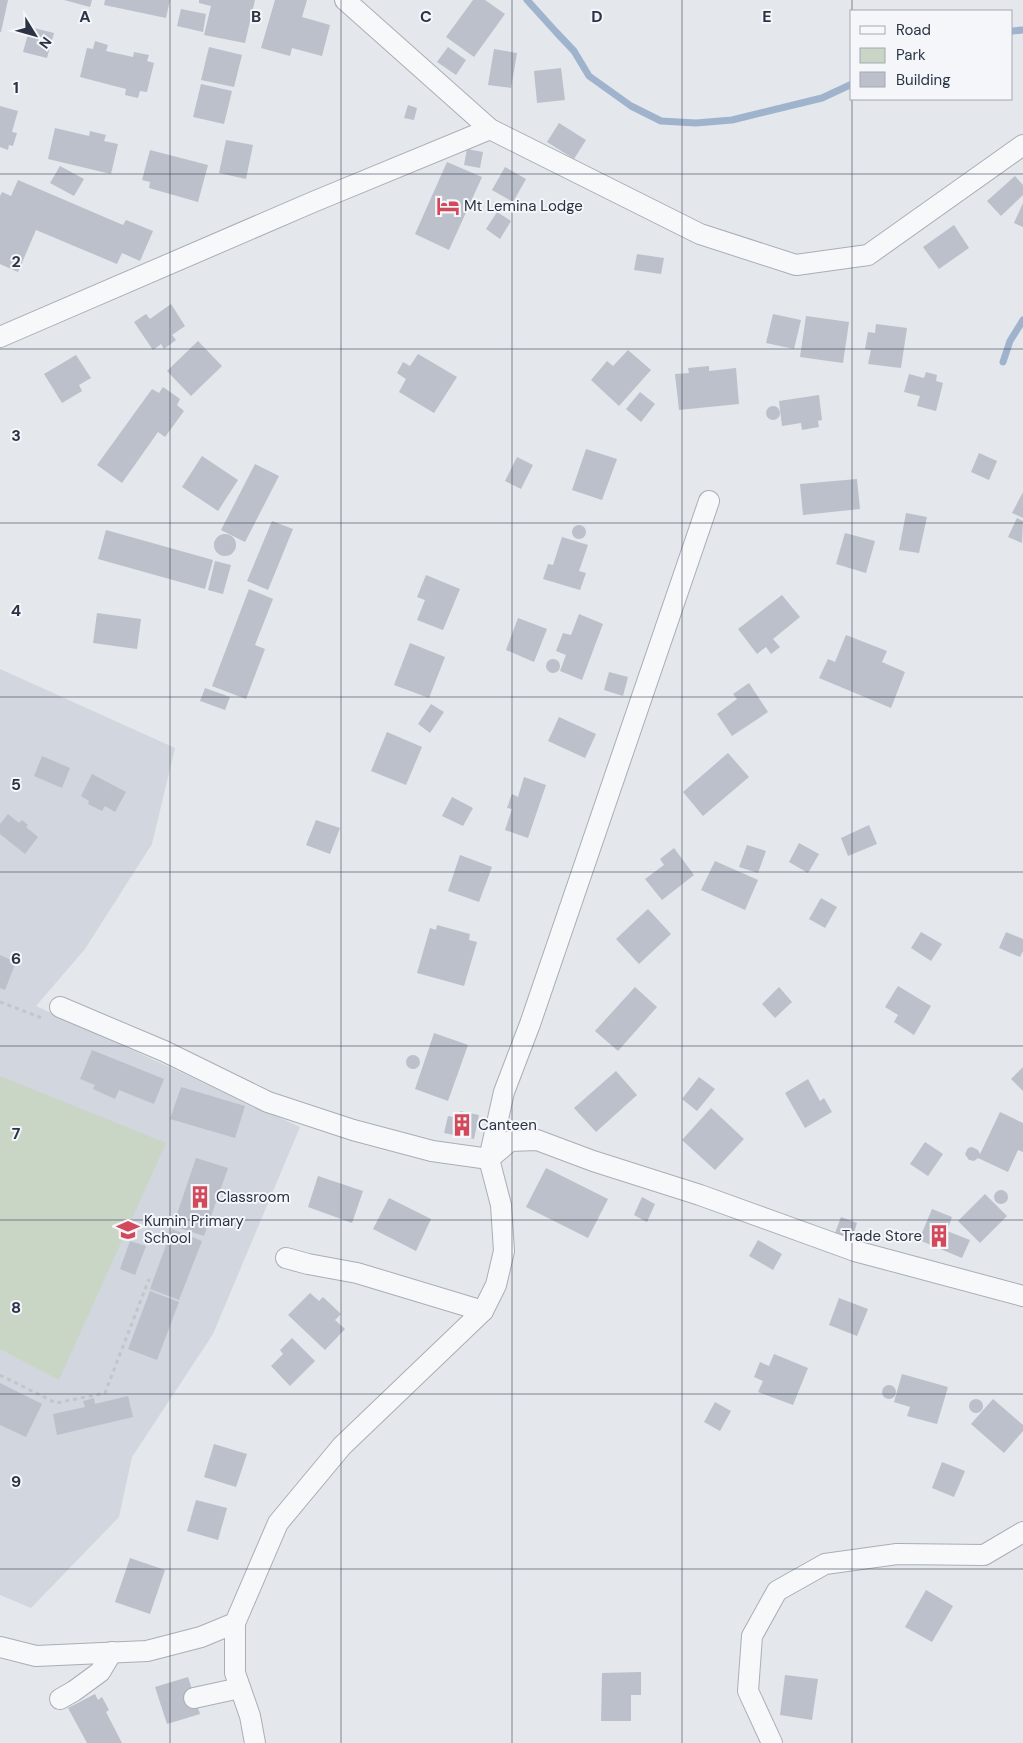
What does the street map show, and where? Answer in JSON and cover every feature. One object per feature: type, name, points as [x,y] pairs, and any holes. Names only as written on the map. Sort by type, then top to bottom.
[{"type":"street","points":[[345,0],[490,129],[700,234],[796,265],[868,255],[1023,145]]},
{"type":"street","points":[[0,337],[304,206],[490,129]]},
{"type":"street","points":[[256,1743],[250,1716],[235,1674],[235,1623],[278,1522],[342,1446],[483,1311],[496,1285],[504,1251],[501,1205],[489,1159],[504,1092],[530,1024],[709,501]]},
{"type":"street","points":[[60,1007],[164,1050],[268,1102],[353,1130],[432,1151],[489,1159],[510,1141],[537,1140],[593,1161],[700,1195],[855,1251],[1023,1296]]},
{"type":"street","points":[[286,1258],[357,1273],[483,1311]]},
{"type":"street","points":[[772,1743],[748,1691],[752,1636],[777,1592],[825,1564],[897,1554],[984,1555],[1023,1532]]},
{"type":"street","points":[[0,1647],[36,1656],[147,1651],[200,1637],[235,1623]]},
{"type":"street","points":[[60,1699],[100,1672],[112,1652]]},
{"type":"street","points":[[194,1698],[240,1688]]},
{"type":"path","points":[[0,1375],[56,1403],[105,1393],[149,1279]]},
{"type":"shaded area","name":"Kumin Primary School","points":[[0,669],[175,748],[152,844],[85,949],[36,1006],[300,1127],[213,1334],[132,1457],[119,1517],[31,1608],[0,1595]]},
{"type":"green space","points":[[0,1076],[166,1143],[59,1380],[0,1349]]},
{"type":"building","points":[[0,0],[8,0],[1,32],[0,32]]},
{"type":"building","points":[[64,0],[92,0],[90,7]]},
{"type":"building","points":[[105,0],[170,0],[166,18],[104,5]]},
{"type":"building","points":[[199,0],[255,0],[245,43],[204,35],[211,6],[199,3]]},
{"type":"building","points":[[275,0],[307,0],[302,17],[330,25],[322,56],[292,48],[290,56],[261,48]]},
{"type":"building","points":[[473,0],[485,0],[505,14],[474,57],[446,37]]},
{"type":"building","points":[[181,9],[206,14],[203,32],[177,26]]},
{"type":"building","points":[[30,27],[54,33],[47,58],[23,52]]},
{"type":"building","points":[[95,41],[108,45],[106,51],[133,57],[134,52],[149,55],[147,61],[154,63],[147,92],[140,91],[138,98],[125,95],[126,89],[80,77],[87,48],[93,49]]},
{"type":"building","points":[[209,47],[242,55],[234,87],[201,80]]},
{"type":"building","points":[[448,47],[466,60],[456,75],[437,62]]},
{"type":"building","points":[[494,49],[517,53],[511,88],[488,85]]},
{"type":"building","points":[[561,68],[565,100],[537,103],[534,71]]},
{"type":"building","points":[[201,84],[232,91],[224,124],[193,117]]},
{"type":"building","points":[[408,105],[417,108],[414,120],[404,118]]},
{"type":"building","points":[[0,106],[18,111],[12,132],[17,133],[13,146],[9,145],[8,150],[0,147]]},
{"type":"building","points":[[559,123],[586,140],[574,159],[547,142]]},
{"type":"building","points":[[55,128],[89,136],[90,131],[106,135],[104,141],[118,144],[111,174],[48,159]]},
{"type":"building","points":[[226,140],[253,145],[246,179],[219,173]]},
{"type":"building","points":[[467,149],[483,152],[480,168],[464,165]]},
{"type":"building","points":[[150,150],[208,165],[198,202],[149,188],[150,182],[142,180]]},
{"type":"building","name":"Mt Lemina Lodge","points":[[447,162],[482,177],[449,250],[415,234]]},
{"type":"building","points":[[60,166],[84,179],[74,196],[50,183]]},
{"type":"building","points":[[505,167],[526,179],[513,202],[492,190]]},
{"type":"building","points":[[1015,176],[1023,185],[1023,195],[1001,216],[987,201]]},
{"type":"building","points":[[18,180],[123,225],[126,220],[153,231],[140,261],[122,253],[117,264],[36,230],[18,272],[0,264],[0,196],[2,192],[11,196]]},
{"type":"building","points":[[1023,203],[1023,227],[1014,223]]},
{"type":"building","points":[[497,212],[511,221],[500,239],[486,229]]},
{"type":"building","points":[[954,225],[969,248],[939,269],[923,247]]},
{"type":"building","points":[[637,254],[664,258],[661,274],[634,270]]},
{"type":"building","points":[[171,304],[185,326],[172,335],[176,340],[164,349],[161,344],[153,350],[134,322],[146,314],[150,319]]},
{"type":"building","points":[[773,314],[801,320],[794,349],[766,343]]},
{"type":"building","points":[[806,316],[849,322],[843,363],[800,357]]},
{"type":"building","points":[[876,324],[907,328],[901,368],[868,364],[871,350],[865,349],[868,332],[875,333]]},
{"type":"building","points":[[198,341],[222,366],[191,396],[167,371]]},
{"type":"building","points":[[628,350],[651,370],[619,406],[591,380],[607,361],[613,366]]},
{"type":"building","points":[[418,354],[457,377],[434,413],[399,392],[406,379],[397,373],[403,362],[410,366]]},
{"type":"building","points":[[76,355],[91,378],[79,385],[82,391],[62,403],[44,374]]},
{"type":"building","points":[[709,366],[709,371],[736,368],[739,404],[679,410],[675,374],[689,373],[688,368]]},
{"type":"building","points":[[926,372],[937,375],[936,381],[943,383],[936,411],[917,406],[920,396],[904,392],[909,374],[924,378]]},
{"type":"building","points":[[163,387],[180,399],[177,405],[184,411],[165,437],[158,432],[122,483],[97,465],[152,389],[159,393]]},
{"type":"building","points":[[640,392],[655,404],[641,422],[626,409]]},
{"type":"building","points":[[819,395],[822,420],[818,421],[819,427],[802,430],[801,423],[782,426],[779,401]]},
{"type":"building","points":[[773,406],[778,408],[780,413],[778,418],[773,420],[768,418],[766,413],[768,408]]},
{"type":"building","points":[[586,449],[617,459],[602,500],[572,490]]},
{"type":"building","points":[[979,453],[997,461],[989,480],[971,472]]},
{"type":"building","points":[[202,456],[238,480],[218,511],[182,487]]},
{"type":"building","points":[[517,457],[533,465],[521,489],[505,481]]},
{"type":"building","points":[[255,464],[279,476],[245,542],[221,530]]},
{"type":"building","points":[[857,479],[860,509],[803,515],[800,484]]},
{"type":"building","points":[[1023,492],[1023,518],[1012,513]]},
{"type":"building","points":[[906,513],[927,517],[919,553],[899,550]]},
{"type":"building","points":[[1017,518],[1023,521],[1022,543],[1008,537]]},
{"type":"building","points":[[272,521],[293,529],[268,590],[247,581]]},
{"type":"building","points":[[579,525],[584,527],[586,532],[584,537],[579,539],[574,537],[572,532],[574,527]]},
{"type":"building","points":[[106,530],[213,560],[205,589],[98,559]]},
{"type":"building","points":[[845,533],[875,541],[866,573],[836,564]]},
{"type":"building","points":[[225,534],[233,537],[236,545],[233,553],[225,556],[217,553],[214,545],[217,537]]},
{"type":"building","points":[[562,537],[588,545],[579,571],[586,573],[580,590],[543,579],[548,564],[553,565]]},
{"type":"building","points":[[215,561],[231,565],[223,594],[208,590]]},
{"type":"building","points":[[426,575],[460,589],[443,630],[417,620],[425,600],[417,597]]},
{"type":"building","points":[[249,589],[273,599],[255,645],[265,649],[246,699],[212,686]]},
{"type":"building","points":[[782,595],[800,617],[773,639],[780,647],[771,654],[766,647],[757,654],[738,629]]},
{"type":"building","points":[[97,613],[141,619],[137,649],[93,643]]},
{"type":"building","points":[[579,614],[603,624],[582,680],[560,671],[566,655],[556,651],[563,633],[571,635]]},
{"type":"building","points":[[518,618],[547,629],[534,662],[506,650]]},
{"type":"building","points":[[846,635],[887,651],[882,662],[905,672],[891,708],[819,678],[828,659],[835,662]]},
{"type":"building","points":[[410,643],[445,657],[429,698],[394,685]]},
{"type":"building","points":[[553,659],[558,661],[560,666],[558,671],[553,673],[548,671],[546,666],[548,661]]},
{"type":"building","points":[[609,672],[628,677],[623,696],[604,690]]},
{"type":"building","points":[[749,683],[768,712],[732,736],[717,714],[737,699],[733,694]]},
{"type":"building","points":[[205,688],[230,697],[225,710],[200,701]]},
{"type":"building","points":[[431,704],[444,712],[430,733],[418,724]]},
{"type":"building","points":[[559,717],[596,734],[585,758],[548,741]]},
{"type":"building","points":[[387,732],[422,747],[406,785],[371,771]]},
{"type":"building","points":[[728,753],[749,777],[703,816],[683,792]]},
{"type":"building","points":[[42,756],[70,768],[62,788],[34,776]]},
{"type":"building","points":[[92,774],[126,792],[115,812],[105,806],[102,811],[88,804],[89,801],[81,796]]},
{"type":"building","points":[[524,777],[546,785],[528,838],[505,830],[512,809],[507,808],[512,794],[518,797]]},
{"type":"building","points":[[452,797],[473,808],[463,826],[442,816]]},
{"type":"building","points":[[8,814],[19,823],[22,820],[28,825],[26,827],[38,837],[25,854],[0,834],[0,824]]},
{"type":"building","points":[[316,820],[340,828],[330,854],[306,845]]},
{"type":"building","points":[[869,825],[877,844],[848,856],[841,838]]},
{"type":"building","points":[[799,843],[819,854],[808,873],[789,862]]},
{"type":"building","points":[[747,845],[766,851],[758,873],[739,867]]},
{"type":"building","points":[[674,848],[694,875],[662,900],[645,879],[664,865],[660,859]]},
{"type":"building","points":[[460,855],[492,867],[479,902],[448,891]]},
{"type":"building","points":[[715,861],[758,880],[745,910],[701,890]]},
{"type":"building","points":[[821,898],[837,907],[825,928],[809,919]]},
{"type":"building","points":[[648,909],[671,934],[639,964],[616,939]]},
{"type":"building","points":[[437,925],[470,934],[469,940],[477,942],[464,986],[417,973],[430,928],[436,930]]},
{"type":"building","points":[[921,932],[942,944],[931,961],[911,948]]},
{"type":"building","points":[[1006,932],[1023,939],[1023,951],[1020,957],[999,948]]},
{"type":"building","points":[[0,955],[16,962],[5,990],[0,988]]},
{"type":"building","points":[[898,986],[931,1006],[914,1035],[894,1022],[898,1015],[885,1007]]},
{"type":"building","points":[[635,987],[657,1007],[618,1051],[595,1031]]},
{"type":"building","points":[[779,987],[792,1002],[775,1018],[762,1004]]},
{"type":"building","points":[[434,1033],[468,1045],[448,1101],[415,1089]]},
{"type":"building","points":[[92,1050],[164,1079],[154,1104],[119,1090],[115,1099],[93,1089],[95,1085],[80,1079]]},
{"type":"building","points":[[413,1055],[418,1057],[420,1062],[418,1067],[413,1069],[408,1067],[406,1062],[408,1057]]},
{"type":"building","points":[[1023,1067],[1023,1091],[1011,1079]]},
{"type":"building","points":[[616,1071],[637,1095],[596,1132],[574,1108]]},
{"type":"building","points":[[699,1077],[715,1089],[697,1111],[682,1099]]},
{"type":"building","points":[[808,1079],[820,1101],[824,1098],[832,1112],[805,1128],[785,1093]]},
{"type":"building","points":[[181,1087],[245,1106],[235,1138],[170,1119]]},
{"type":"building","points":[[711,1108],[744,1139],[715,1170],[682,1140]]},
{"type":"building","name":"Canteen","points":[[460,1111],[479,1115],[474,1139],[444,1133],[448,1116],[459,1118]]},
{"type":"building","points":[[1000,1112],[1023,1123],[1023,1152],[1018,1150],[1008,1172],[978,1158],[974,1161],[969,1160],[965,1154],[968,1148],[972,1147],[978,1150],[980,1154]]},
{"type":"building","points":[[925,1142],[943,1154],[928,1176],[910,1164]]},
{"type":"building","name":"Classroom","points":[[196,1158],[228,1168],[204,1236],[173,1226]]},
{"type":"building","points":[[546,1168],[608,1199],[588,1238],[526,1207]]},
{"type":"building","points":[[318,1176],[363,1191],[352,1223],[308,1207]]},
{"type":"building","points":[[998,1190],[1004,1190],[1008,1197],[1004,1204],[998,1204],[994,1200],[994,1194]]},
{"type":"building","points":[[985,1194],[1007,1216],[980,1243],[958,1221]]},
{"type":"building","points":[[642,1197],[655,1204],[647,1222],[634,1215]]},
{"type":"building","points":[[389,1198],[431,1219],[416,1251],[373,1229]]},
{"type":"building","name":"Trade Store","points":[[932,1209],[952,1217],[947,1231],[970,1240],[962,1258],[919,1240]]},
{"type":"building","points":[[841,1217],[857,1223],[852,1239],[835,1233]]},
{"type":"building","points":[[172,1229],[202,1241],[179,1300],[150,1289]]},
{"type":"building","points":[[758,1240],[782,1254],[773,1270],[749,1256]]},
{"type":"building","points":[[130,1241],[146,1246],[135,1275],[120,1269]]},
{"type":"building","points":[[150,1291],[179,1302],[157,1360],[128,1349]]},
{"type":"building","points":[[310,1293],[319,1301],[323,1297],[341,1314],[335,1320],[345,1329],[325,1350],[288,1315]]},
{"type":"building","points":[[839,1298],[868,1309],[857,1336],[829,1325]]},
{"type":"building","points":[[292,1338],[315,1361],[290,1386],[271,1366],[283,1354],[280,1350]]},
{"type":"building","points":[[774,1354],[808,1368],[793,1405],[758,1392],[763,1381],[754,1377],[760,1362],[769,1366]]},
{"type":"building","points":[[902,1374],[948,1387],[937,1424],[907,1416],[910,1407],[894,1402]]},
{"type":"building","points":[[0,1383],[42,1404],[26,1437],[0,1425]]},
{"type":"building","points":[[886,1385],[892,1385],[896,1392],[892,1399],[886,1399],[882,1395],[882,1389]]},
{"type":"building","points":[[128,1396],[133,1417],[57,1435],[53,1414],[85,1407],[83,1401],[94,1398],[95,1404]]},
{"type":"building","points":[[973,1399],[979,1399],[983,1406],[979,1413],[973,1413],[969,1409],[969,1403]]},
{"type":"building","points":[[993,1399],[1023,1425],[1023,1431],[1004,1453],[971,1424]]},
{"type":"building","points":[[715,1402],[731,1411],[720,1431],[704,1422]]},
{"type":"building","points":[[214,1444],[247,1454],[236,1487],[204,1477]]},
{"type":"building","points":[[942,1462],[965,1471],[954,1497],[932,1488]]},
{"type":"building","points":[[196,1500],[227,1508],[218,1540],[187,1531]]},
{"type":"building","points":[[130,1558],[165,1570],[150,1614],[115,1602]]},
{"type":"building","points":[[926,1590],[953,1606],[932,1642],[905,1627]]},
{"type":"building","points":[[641,1672],[641,1695],[631,1695],[631,1721],[601,1721],[602,1673]]},
{"type":"building","points":[[785,1675],[818,1679],[812,1720],[780,1715]]},
{"type":"building","points":[[188,1677],[200,1714],[167,1724],[155,1687]]},
{"type":"building","points":[[95,1694],[98,1700],[102,1697],[109,1710],[106,1712],[122,1743],[87,1743],[68,1708]]},
{"type":"waterway","points":[[527,0],[574,51],[589,76],[631,106],[661,121],[696,123],[732,120],[822,98],[850,85]]},
{"type":"waterway","points":[[1013,31],[1023,30]]},
{"type":"waterway","points":[[1003,362],[1010,341],[1023,320]]},
{"type":"place","name":"Mt Lemina Lodge","points":[[448,206]]},
{"type":"place","name":"Canteen","points":[[462,1125]]},
{"type":"place","name":"Classroom","points":[[200,1197]]},
{"type":"place","name":"Kumin Primary School","points":[[128,1230]]},
{"type":"place","name":"Trade Store","points":[[939,1236]]}]
